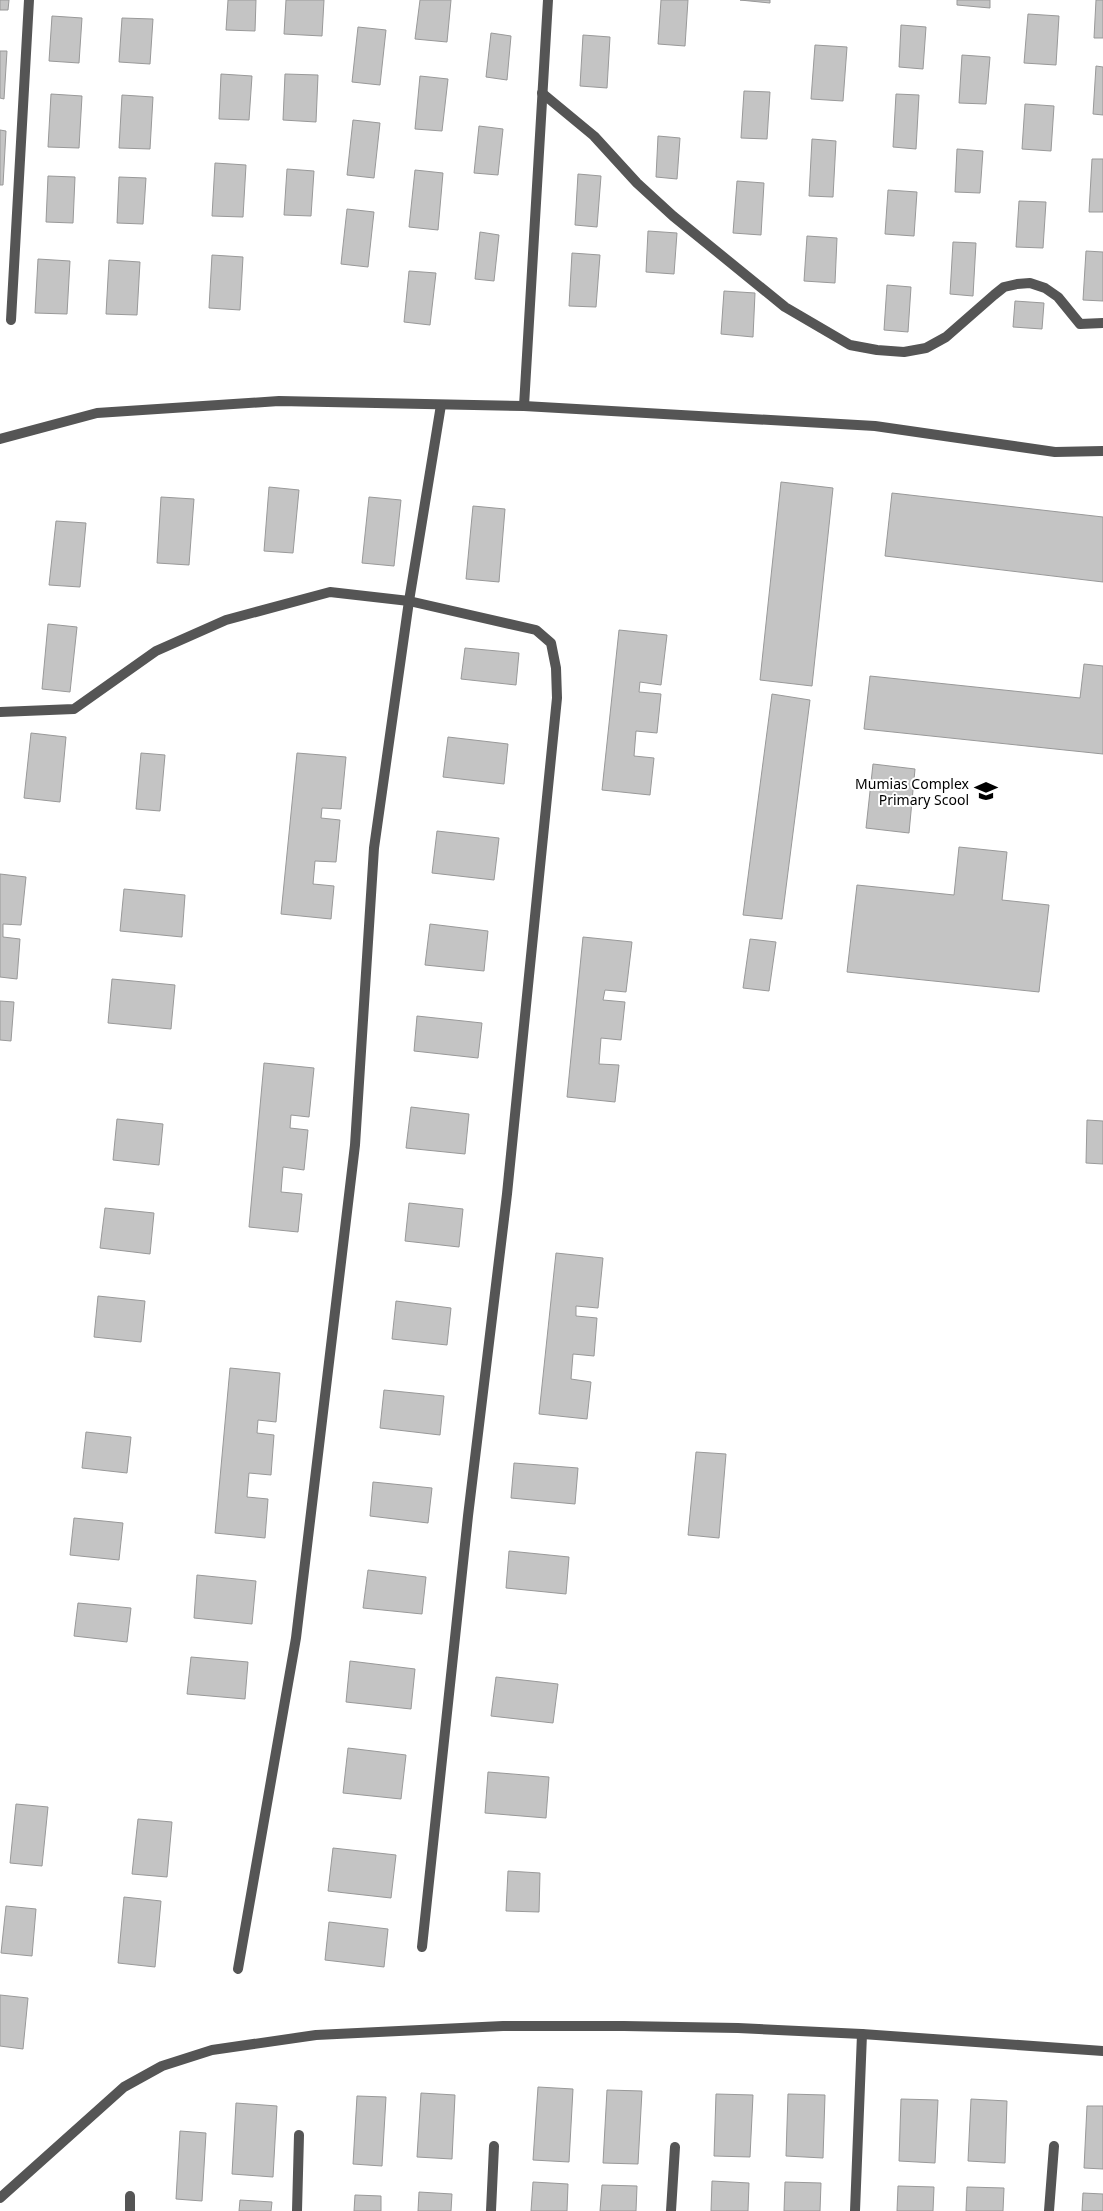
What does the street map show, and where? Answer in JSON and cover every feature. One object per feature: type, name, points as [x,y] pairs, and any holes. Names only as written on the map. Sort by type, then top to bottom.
[{"type":"street","points":[[11,320],[29,0]]},
{"type":"street","points":[[524,406],[548,0]]},
{"type":"street","points":[[542,93],[594,136],[637,183],[673,216],[785,307],[850,344],[877,350],[904,352],[926,348],[946,337],[1004,287],[1017,284],[1030,283],[1045,288],[1058,297],[1080,324],[1103,323]]},
{"type":"street","points":[[0,439],[97,413],[278,401],[524,406],[875,426],[1055,452],[1103,451]]},
{"type":"street","points":[[238,1969],[296,1638],[355,1145],[374,848],[409,600],[441,405]]},
{"type":"street","points":[[0,712],[74,709],[156,651],[226,620],[330,592],[409,600],[536,630],[551,643],[556,668],[557,698],[507,1194],[468,1516],[422,1947]]},
{"type":"street","points":[[0,2198],[124,2087],[162,2066],[212,2050],[316,2035],[503,2026],[738,2028],[862,2034],[1103,2051]]},
{"type":"street","points":[[855,2211],[862,2034]]},
{"type":"street","points":[[297,2211],[299,2135]]},
{"type":"street","points":[[491,2211],[494,2146]]},
{"type":"street","points":[[1048,2211],[1054,2146]]},
{"type":"street","points":[[671,2211],[675,2147]]},
{"type":"street","points":[[130,2196],[130,2211]]},
{"type":"building","points":[[0,0],[9,0],[8,10],[0,10]]},
{"type":"building","points":[[228,0],[256,0],[255,31],[226,30]]},
{"type":"building","points":[[286,0],[324,0],[322,36],[284,34]]},
{"type":"building","points":[[420,0],[451,0],[447,42],[415,39]]},
{"type":"building","points":[[661,0],[688,0],[685,46],[658,44]]},
{"type":"building","points":[[740,0],[770,0],[770,3]]},
{"type":"building","points":[[957,0],[990,0],[990,8],[957,5]]},
{"type":"building","points":[[1096,0],[1103,0],[1103,38],[1094,38]]},
{"type":"building","points":[[1028,14],[1059,16],[1056,65],[1024,63]]},
{"type":"building","points":[[52,16],[82,18],[79,63],[49,61]]},
{"type":"building","points":[[122,18],[153,19],[150,64],[119,62]]},
{"type":"building","points":[[901,25],[926,27],[923,69],[899,67]]},
{"type":"building","points":[[358,27],[386,30],[380,85],[352,82]]},
{"type":"building","points":[[491,33],[511,36],[507,80],[486,77]]},
{"type":"building","points":[[583,35],[610,37],[607,88],[580,86]]},
{"type":"building","points":[[815,45],[847,47],[843,101],[811,99]]},
{"type":"building","points":[[0,51],[7,51],[4,99],[0,98]]},
{"type":"building","points":[[962,55],[990,57],[986,104],[959,103]]},
{"type":"building","points":[[1096,66],[1103,67],[1103,115],[1093,114]]},
{"type":"building","points":[[221,74],[252,76],[249,120],[219,119]]},
{"type":"building","points":[[285,74],[318,75],[316,122],[283,120]]},
{"type":"building","points":[[420,76],[448,79],[442,131],[415,129]]},
{"type":"building","points":[[744,91],[770,92],[767,139],[741,138]]},
{"type":"building","points":[[51,94],[82,96],[79,148],[48,147]]},
{"type":"building","points":[[896,94],[919,95],[916,149],[893,147]]},
{"type":"building","points":[[122,95],[153,97],[150,149],[119,148]]},
{"type":"building","points":[[1025,104],[1054,106],[1051,151],[1022,149]]},
{"type":"building","points":[[353,120],[380,123],[374,178],[347,175]]},
{"type":"building","points":[[479,126],[503,129],[498,175],[474,173]]},
{"type":"building","points":[[0,130],[6,131],[3,185],[0,185]]},
{"type":"building","points":[[658,136],[680,138],[677,179],[656,177]]},
{"type":"building","points":[[812,139],[836,141],[833,197],[809,196]]},
{"type":"building","points":[[957,149],[983,151],[980,193],[955,192]]},
{"type":"building","points":[[1092,159],[1103,159],[1103,212],[1089,212]]},
{"type":"building","points":[[215,163],[246,165],[243,217],[212,216]]},
{"type":"building","points":[[287,169],[314,171],[311,216],[284,215]]},
{"type":"building","points":[[415,170],[443,173],[438,230],[409,227]]},
{"type":"building","points":[[578,174],[601,176],[597,227],[575,225]]},
{"type":"building","points":[[48,176],[75,177],[73,223],[46,222]]},
{"type":"building","points":[[119,177],[146,178],[143,224],[117,223]]},
{"type":"building","points":[[737,181],[764,183],[761,235],[733,233]]},
{"type":"building","points":[[888,190],[917,192],[914,236],[885,234]]},
{"type":"building","points":[[1019,201],[1046,202],[1043,248],[1016,247]]},
{"type":"building","points":[[347,209],[374,212],[368,267],[341,264]]},
{"type":"building","points":[[648,231],[677,233],[674,274],[646,272]]},
{"type":"building","points":[[480,232],[499,235],[494,281],[475,279]]},
{"type":"building","points":[[807,236],[837,238],[835,283],[804,281]]},
{"type":"building","points":[[953,242],[976,243],[973,296],[950,294]]},
{"type":"building","points":[[1086,251],[1103,252],[1103,301],[1083,300]]},
{"type":"building","points":[[572,253],[600,255],[596,307],[569,306]]},
{"type":"building","points":[[212,255],[243,257],[240,310],[209,308]]},
{"type":"building","points":[[38,259],[70,261],[67,314],[35,313]]},
{"type":"building","points":[[109,260],[140,262],[137,315],[106,314]]},
{"type":"building","points":[[409,271],[436,273],[430,325],[404,322]]},
{"type":"building","points":[[887,285],[911,287],[908,332],[884,330]]},
{"type":"building","points":[[724,291],[755,293],[753,337],[721,334]]},
{"type":"building","points":[[1015,301],[1044,303],[1042,329],[1013,327]]},
{"type":"building","points":[[781,482],[833,488],[812,686],[760,680]]},
{"type":"building","points":[[269,487],[299,490],[293,553],[264,551]]},
{"type":"building","points":[[892,493],[1103,517],[1103,582],[885,556]]},
{"type":"building","points":[[161,497],[194,499],[189,565],[157,563]]},
{"type":"building","points":[[369,497],[401,500],[394,566],[362,563]]},
{"type":"building","points":[[473,506],[505,509],[499,582],[466,579]]},
{"type":"building","points":[[56,521],[86,523],[80,587],[49,585]]},
{"type":"building","points":[[48,624],[77,627],[70,692],[42,689]]},
{"type":"building","points":[[619,630],[667,635],[661,685],[640,682],[639,692],[661,694],[657,733],[636,731],[634,756],[654,758],[650,795],[602,790]]},
{"type":"building","points":[[465,648],[519,653],[516,685],[461,679]]},
{"type":"building","points":[[1084,664],[1103,666],[1103,754],[864,729],[870,676],[1080,698]]},
{"type":"building","points":[[772,694],[810,700],[782,919],[743,915]]},
{"type":"building","points":[[31,733],[66,737],[60,802],[24,798]]},
{"type":"building","points":[[448,737],[508,744],[504,784],[443,777]]},
{"type":"building","points":[[141,753],[165,755],[160,811],[136,809]]},
{"type":"building","points":[[297,753],[346,757],[341,809],[322,808],[321,818],[340,820],[336,862],[315,861],[313,884],[334,886],[331,919],[281,914]]},
{"type":"building","points":[[873,764],[915,769],[909,833],[866,828]]},
{"type":"building","points":[[437,831],[499,838],[494,880],[432,873]]},
{"type":"building","points":[[959,847],[1007,852],[1002,900],[1049,905],[1039,992],[847,972],[857,885],[954,895]]},
{"type":"building","points":[[0,874],[26,877],[21,925],[3,924],[3,937],[20,939],[17,979],[0,977]]},
{"type":"building","points":[[124,889],[185,895],[182,937],[120,931]]},
{"type":"building","points":[[430,924],[488,931],[484,971],[425,965]]},
{"type":"building","points":[[583,937],[632,942],[626,992],[605,990],[603,1000],[625,1002],[621,1040],[601,1038],[599,1064],[619,1065],[615,1102],[567,1097]]},
{"type":"building","points":[[750,939],[776,942],[769,991],[743,988]]},
{"type":"building","points":[[112,979],[175,985],[171,1029],[108,1023]]},
{"type":"building","points":[[0,1001],[14,1002],[11,1041],[0,1040]]},
{"type":"building","points":[[417,1016],[482,1023],[478,1058],[414,1051]]},
{"type":"building","points":[[264,1063],[314,1068],[309,1117],[291,1115],[290,1128],[308,1130],[304,1170],[283,1167],[281,1192],[302,1194],[298,1232],[249,1227]]},
{"type":"building","points":[[411,1107],[469,1114],[465,1154],[406,1148]]},
{"type":"building","points":[[117,1119],[163,1124],[159,1165],[113,1160]]},
{"type":"building","points":[[1087,1120],[1103,1121],[1103,1164],[1086,1163]]},
{"type":"building","points":[[409,1203],[463,1209],[459,1247],[405,1241]]},
{"type":"building","points":[[105,1208],[154,1213],[150,1254],[100,1248]]},
{"type":"building","points":[[556,1253],[603,1258],[598,1308],[576,1306],[576,1316],[597,1318],[594,1356],[573,1354],[571,1379],[591,1382],[587,1419],[539,1414]]},
{"type":"building","points":[[98,1296],[145,1301],[141,1342],[94,1337]]},
{"type":"building","points":[[396,1301],[451,1308],[447,1345],[392,1339]]},
{"type":"building","points":[[230,1368],[280,1373],[276,1422],[258,1420],[257,1433],[274,1435],[271,1475],[249,1473],[247,1497],[268,1499],[265,1538],[215,1533]]},
{"type":"building","points":[[384,1390],[444,1396],[440,1435],[380,1428]]},
{"type":"building","points":[[86,1432],[131,1437],[127,1473],[82,1468]]},
{"type":"building","points":[[696,1452],[726,1454],[719,1538],[688,1535]]},
{"type":"building","points":[[514,1463],[578,1468],[575,1504],[511,1498]]},
{"type":"building","points":[[373,1482],[432,1488],[428,1523],[370,1516]]},
{"type":"building","points":[[74,1518],[123,1523],[119,1560],[70,1555]]},
{"type":"building","points":[[509,1551],[569,1557],[566,1594],[506,1588]]},
{"type":"building","points":[[368,1570],[426,1577],[422,1614],[363,1608]]},
{"type":"building","points":[[197,1575],[256,1581],[252,1624],[194,1618]]},
{"type":"building","points":[[78,1603],[131,1608],[127,1642],[74,1636]]},
{"type":"building","points":[[191,1657],[248,1662],[245,1699],[187,1694]]},
{"type":"building","points":[[350,1661],[415,1669],[411,1709],[346,1702]]},
{"type":"building","points":[[496,1677],[558,1684],[553,1723],[491,1716]]},
{"type":"building","points":[[348,1748],[406,1755],[401,1799],[343,1793]]},
{"type":"building","points":[[488,1772],[549,1777],[546,1818],[485,1813]]},
{"type":"building","points":[[16,1804],[48,1807],[42,1866],[10,1863]]},
{"type":"building","points":[[138,1819],[172,1822],[167,1877],[132,1874]]},
{"type":"building","points":[[333,1848],[396,1855],[391,1898],[328,1891]]},
{"type":"building","points":[[508,1871],[540,1873],[539,1912],[506,1911]]},
{"type":"building","points":[[124,1897],[161,1901],[155,1967],[118,1963]]},
{"type":"building","points":[[6,1906],[36,1909],[32,1956],[1,1953]]},
{"type":"building","points":[[329,1922],[388,1929],[384,1967],[325,1960]]},
{"type":"building","points":[[0,1995],[28,1998],[23,2049],[0,2046]]},
{"type":"building","points":[[538,2087],[573,2089],[569,2162],[533,2160]]},
{"type":"building","points":[[607,2090],[642,2091],[638,2164],[603,2163]]},
{"type":"building","points":[[421,2093],[455,2095],[452,2159],[417,2157]]},
{"type":"building","points":[[716,2094],[753,2095],[750,2157],[714,2156]]},
{"type":"building","points":[[788,2094],[825,2095],[823,2158],[786,2156]]},
{"type":"building","points":[[357,2096],[386,2097],[382,2166],[353,2164]]},
{"type":"building","points":[[901,2099],[938,2100],[935,2163],[899,2161]]},
{"type":"building","points":[[971,2099],[1007,2101],[1005,2163],[968,2161]]},
{"type":"building","points":[[236,2103],[277,2106],[273,2177],[232,2174]]},
{"type":"building","points":[[1087,2106],[1103,2106],[1103,2169],[1084,2168]]},
{"type":"building","points":[[180,2131],[206,2133],[202,2201],[176,2199]]},
{"type":"building","points":[[712,2181],[749,2183],[748,2211],[711,2211]]},
{"type":"building","points":[[533,2182],[568,2184],[567,2211],[531,2211]]},
{"type":"building","points":[[785,2182],[821,2183],[820,2211],[784,2211]]},
{"type":"building","points":[[602,2185],[637,2186],[636,2211],[600,2211]]},
{"type":"building","points":[[898,2186],[934,2187],[933,2211],[897,2211]]},
{"type":"building","points":[[967,2187],[1004,2188],[1003,2211],[966,2211]]},
{"type":"building","points":[[419,2192],[452,2194],[451,2211],[418,2211]]},
{"type":"building","points":[[1083,2193],[1103,2194],[1103,2211],[1082,2211]]},
{"type":"building","points":[[355,2195],[381,2196],[381,2211],[354,2211]]},
{"type":"building","points":[[240,2200],[272,2202],[271,2211],[239,2211]]},
{"type":"place","name":"Mumias Complex Primary Scool","points":[[986,791]]}]
